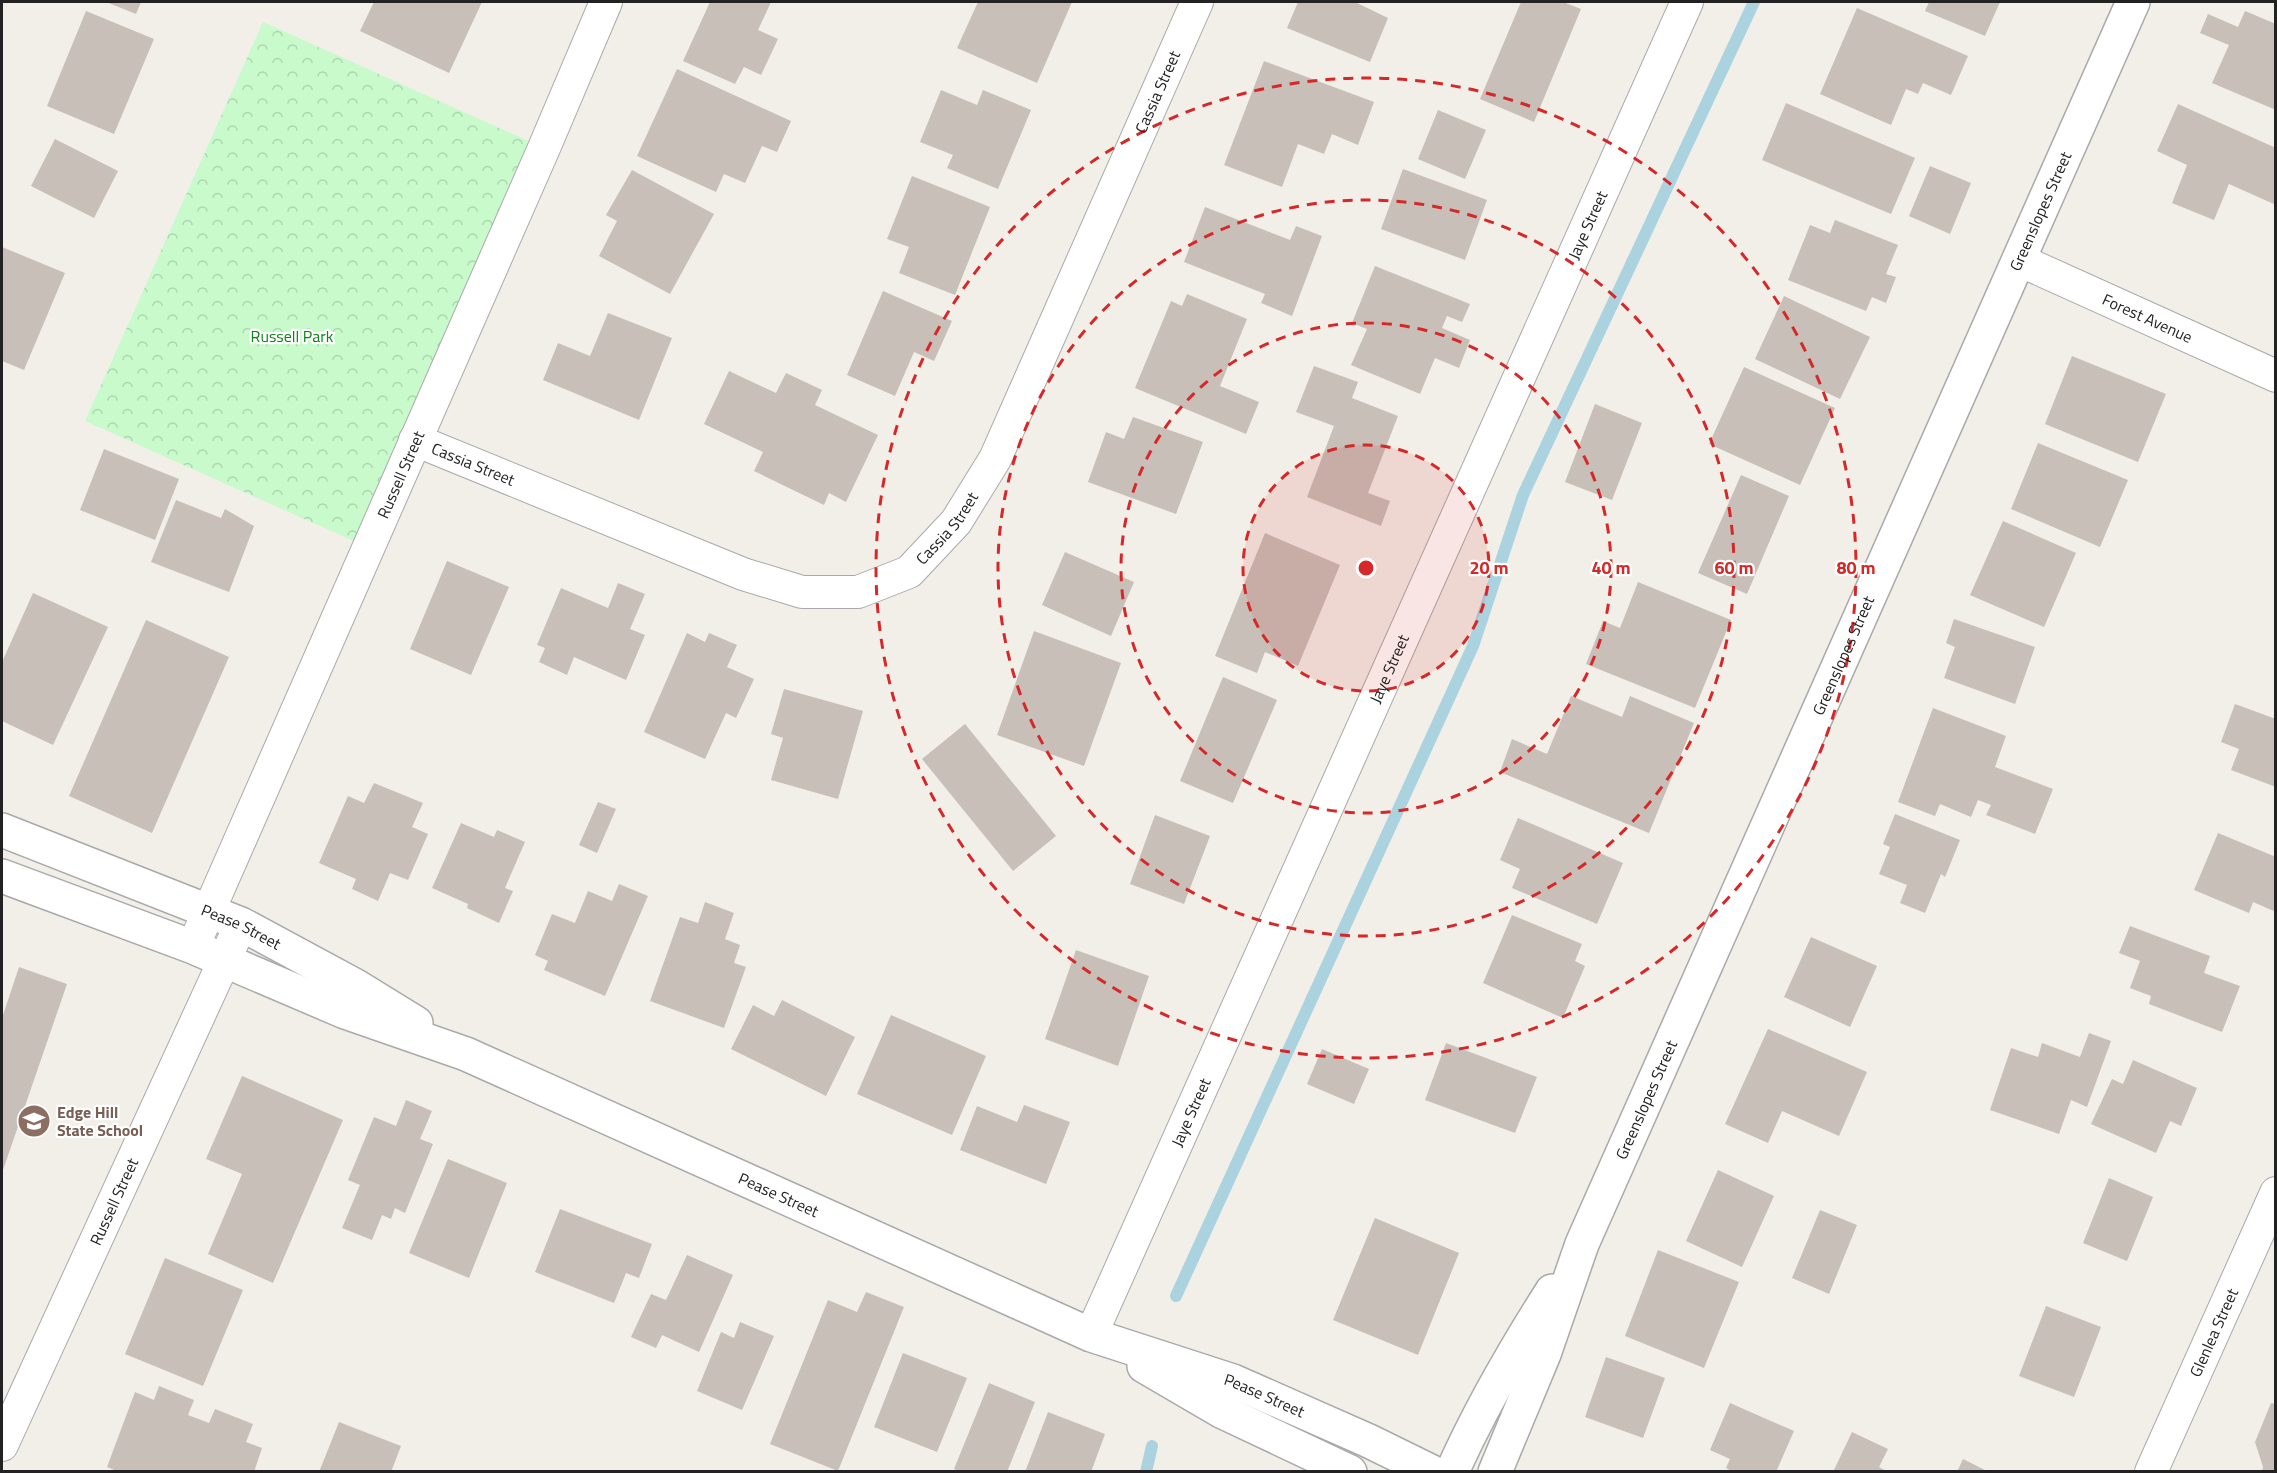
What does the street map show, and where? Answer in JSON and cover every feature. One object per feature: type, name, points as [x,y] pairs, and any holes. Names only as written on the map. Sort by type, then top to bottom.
[{"type":"street","name":"Russell Street","points":[[193,947],[606,2]]},
{"type":"street","name":"Cassia Street","points":[[415,440],[743,574],[802,592],[858,592],[909,572],[956,522],[995,459],[1197,2]]},
{"type":"street","name":"Jaye Street","points":[[1091,1335],[1687,2]]},
{"type":"street","name":"Greenslopes Street","points":[[1496,1472],[1544,1354],[1582,1244],[2133,2]]},
{"type":"street","name":"Forest Avenue","points":[[2019,260],[2276,376]]},
{"type":"street","name":"Pease Street","points":[[2,830],[241,924],[356,986],[466,1054]]},
{"type":"street","name":"Pease Street","points":[[2,876],[193,947],[345,1012],[466,1054],[1091,1335],[1221,1411],[1350,1472]]},
{"type":"street","name":"Russell Street","points":[[2,1445],[241,924]]},
{"type":"street","name":"Glenlea Street","points":[[2151,1472],[2276,1193]]},
{"type":"street","name":"Greenslopes Street","points":[[1452,1472],[1467,1438],[1520,1343],[1582,1244]]},
{"type":"street","name":"Pease Street","points":[[1091,1335],[1233,1381],[1369,1441],[1432,1472]]},
{"type":"green space","name":"Russell Park","points":[[263,22],[544,148],[367,547],[85,421]]},
{"type":"building","points":[[106,2],[141,2],[136,14]]},
{"type":"building","points":[[374,2],[482,2],[449,73],[360,31]]},
{"type":"building","points":[[710,2],[771,2],[758,30],[778,39],[761,75],[744,67],[735,84],[683,61]]},
{"type":"building","points":[[978,2],[1072,2],[1037,83],[957,48]]},
{"type":"building","points":[[1298,2],[1357,2],[1388,18],[1370,62],[1287,28]]},
{"type":"building","points":[[1521,2],[1563,2],[1581,9],[1534,122],[1480,99]]},
{"type":"building","points":[[1929,2],[2000,2],[1985,36],[1925,11]]},
{"type":"building","points":[[1857,8],[1968,56],[1951,95],[1923,83],[1918,94],[1906,89],[1891,125],[1820,94]]},
{"type":"building","points":[[86,11],[154,39],[114,134],[47,106]]},
{"type":"building","points":[[2245,11],[2276,24],[2276,110],[2212,83],[2229,45],[2200,33],[2208,14],[2238,27]]},
{"type":"building","points":[[1264,61],[1374,102],[1358,145],[1332,134],[1324,154],[1298,144],[1282,187],[1224,165]]},
{"type":"building","points":[[677,69],[791,121],[777,152],[762,146],[745,183],[724,174],[716,192],[637,156]]},
{"type":"building","points":[[941,90],[977,105],[983,90],[1031,110],[998,189],[947,168],[953,155],[920,142]]},
{"type":"building","points":[[1786,103],[1915,158],[1891,214],[1762,160]]},
{"type":"building","points":[[2178,104],[2276,148],[2276,205],[2229,184],[2214,220],[2172,203],[2187,165],[2157,151]]},
{"type":"building","points":[[1438,110],[1486,130],[1465,179],[1418,159]]},
{"type":"building","points":[[55,139],[118,171],[94,218],[31,186]]},
{"type":"building","points":[[1930,166],[1971,183],[1950,234],[1909,216]]},
{"type":"building","points":[[1403,169],[1487,200],[1465,260],[1381,229]]},
{"type":"building","points":[[632,170],[714,214],[670,294],[599,256],[617,221],[606,215]]},
{"type":"building","points":[[912,176],[990,207],[955,295],[899,273],[909,247],[887,239]]},
{"type":"building","points":[[1205,207],[1290,240],[1296,226],[1322,236],[1292,316],[1261,303],[1265,294],[1184,262]]},
{"type":"building","points":[[1835,220],[1898,245],[1886,274],[1896,277],[1886,303],[1872,297],[1866,311],[1788,280],[1810,225],[1830,233]]},
{"type":"building","points":[[2,247],[65,273],[24,370],[2,361]]},
{"type":"building","points":[[1375,266],[1470,304],[1462,322],[1447,316],[1442,328],[1470,340],[1459,368],[1435,358],[1420,394],[1351,365],[1367,329],[1352,323]]},
{"type":"building","points":[[883,291],[952,321],[934,361],[914,352],[895,396],[847,375]]},
{"type":"building","points":[[1187,294],[1247,319],[1220,386],[1259,402],[1246,434],[1135,388],[1171,301],[1182,306]]},
{"type":"building","points":[[1784,296],[1870,337],[1840,399],[1755,359]]},
{"type":"building","points":[[608,313],[672,338],[639,420],[543,380],[558,343],[590,356]]},
{"type":"building","points":[[2072,356],[2166,394],[2138,462],[2045,424]]},
{"type":"building","points":[[1314,366],[1358,382],[1352,398],[1398,416],[1368,493],[1390,501],[1381,526],[1307,497],[1334,426],[1296,412]]},
{"type":"building","points":[[1744,367],[1835,408],[1800,485],[1709,444]]},
{"type":"building","points":[[729,371],[776,393],[786,373],[822,390],[815,405],[878,435],[846,502],[829,493],[824,505],[754,471],[763,452],[704,424]]},
{"type":"building","points":[[1595,404],[1642,423],[1612,500],[1565,482]]},
{"type":"building","points":[[1133,417],[1203,442],[1176,514],[1088,482],[1106,432],[1124,439]]},
{"type":"building","points":[[2038,443],[2128,480],[2100,547],[2011,509]]},
{"type":"building","points":[[104,449],[179,479],[155,540],[80,510]]},
{"type":"building","points":[[1741,475],[1789,496],[1747,594],[1698,573]]},
{"type":"building","points":[[176,500],[221,518],[225,509],[254,526],[229,592],[151,562]]},
{"type":"building","points":[[2003,521],[2076,553],[2044,627],[1970,595]]},
{"type":"building","points":[[1265,533],[1340,565],[1298,666],[1265,652],[1257,673],[1215,656]]},
{"type":"building","points":[[1065,552],[1134,582],[1111,636],[1042,605]]},
{"type":"building","points":[[447,561],[509,587],[471,675],[410,649]]},
{"type":"building","points":[[1638,582],[1731,620],[1695,708],[1586,664],[1603,621],[1620,628]]},
{"type":"building","points":[[618,583],[645,594],[630,629],[645,635],[626,680],[574,657],[567,675],[539,662],[545,648],[537,645],[561,588],[608,608]]},
{"type":"building","points":[[33,593],[108,627],[53,745],[2,721],[2,662]]},
{"type":"building","points":[[1954,619],[2035,647],[2015,704],[1944,678],[1955,647],[1946,643]]},
{"type":"building","points":[[146,620],[229,657],[152,833],[69,796]]},
{"type":"building","points":[[1034,631],[1121,663],[1084,766],[997,735]]},
{"type":"building","points":[[687,633],[705,642],[709,633],[737,645],[727,667],[754,679],[736,718],[726,713],[705,759],[644,732]]},
{"type":"building","points":[[1223,677],[1277,700],[1233,803],[1180,781]]},
{"type":"building","points":[[784,689],[863,711],[838,799],[771,780],[783,738],[771,734]]},
{"type":"building","points":[[1571,696],[1622,717],[1630,696],[1694,723],[1649,833],[1500,772],[1512,739],[1547,754]]},
{"type":"building","points":[[2235,704],[2276,719],[2276,787],[2231,770],[2239,749],[2221,742]]},
{"type":"building","points":[[1933,708],[2006,736],[1995,767],[2053,789],[2035,834],[1986,815],[1991,805],[1978,800],[1971,817],[1940,804],[1935,816],[1898,802]]},
{"type":"building","points":[[965,724],[1056,836],[1013,871],[922,759]]},
{"type":"building","points":[[374,783],[423,803],[412,827],[428,834],[408,880],[390,873],[378,901],[352,889],[356,879],[319,863],[348,796],[364,803]]},
{"type":"building","points":[[598,802],[616,809],[597,853],[579,845]]},
{"type":"building","points":[[1895,814],[1960,840],[1945,877],[1941,874],[1925,913],[1900,903],[1907,885],[1879,874],[1890,847],[1883,844]]},
{"type":"building","points":[[1155,815],[1210,836],[1184,904],[1130,884]]},
{"type":"building","points":[[1518,818],[1623,863],[1597,924],[1512,888],[1520,869],[1500,860]]},
{"type":"building","points":[[461,823],[494,837],[497,830],[525,842],[505,888],[513,891],[499,923],[467,908],[468,904],[432,888]]},
{"type":"building","points":[[2218,833],[2276,857],[2276,912],[2253,902],[2249,913],[2194,890]]},
{"type":"building","points":[[619,884],[648,896],[605,996],[544,970],[548,961],[535,955],[552,914],[575,923],[588,891],[612,901]]},
{"type":"building","points":[[705,902],[734,913],[725,939],[740,945],[734,963],[746,967],[724,1028],[650,1001],[680,917],[698,923]]},
{"type":"building","points":[[1512,915],[1582,944],[1575,961],[1585,966],[1563,1018],[1483,983]]},
{"type":"building","points":[[2130,926],[2210,956],[2204,973],[2240,986],[2222,1032],[2149,1004],[2151,996],[2130,988],[2140,961],[2119,953]]},
{"type":"building","points":[[1811,937],[1877,966],[1850,1027],[1784,997]]},
{"type":"building","points":[[1076,950],[1149,976],[1118,1066],[1045,1039]]},
{"type":"building","points":[[19,967],[67,984],[2,1173],[2,1018]]},
{"type":"building","points":[[782,1000],[855,1037],[826,1096],[731,1049],[753,1005],[774,1016]]},
{"type":"building","points":[[891,1015],[986,1056],[952,1135],[857,1094]]},
{"type":"building","points":[[1768,1029],[1867,1072],[1839,1136],[1782,1111],[1768,1143],[1725,1124]]},
{"type":"building","points":[[2089,1033],[2111,1041],[2087,1107],[2071,1100],[2059,1134],[1990,1110],[2011,1048],[2038,1057],[2042,1043],[2080,1057]]},
{"type":"building","points":[[1446,1043],[1537,1077],[1515,1133],[1425,1100]]},
{"type":"building","points":[[1322,1049],[1369,1069],[1354,1104],[1307,1084]]},
{"type":"building","points":[[2133,1060],[2197,1088],[2181,1126],[2170,1121],[2156,1153],[2091,1124],[2112,1079],[2123,1084]]},
{"type":"building","points":[[242,1076],[343,1120],[273,1283],[208,1254],[242,1174],[206,1159]]},
{"type":"building","points":[[406,1100],[432,1111],[420,1139],[433,1144],[405,1213],[395,1208],[391,1219],[382,1215],[372,1240],[342,1228],[360,1185],[348,1180],[374,1117],[396,1126]]},
{"type":"building","points":[[1024,1105],[1070,1122],[1046,1184],[960,1150],[977,1106],[1017,1122]]},
{"type":"building","points":[[448,1159],[507,1183],[469,1278],[409,1253]]},
{"type":"building","points":[[1718,1170],[1774,1196],[1742,1267],[1686,1241]]},
{"type":"building","points":[[2109,1178],[2153,1197],[2127,1261],[2083,1243]]},
{"type":"building","points":[[560,1209],[652,1244],[639,1278],[626,1273],[614,1303],[535,1272]]},
{"type":"building","points":[[1820,1210],[1857,1225],[1829,1294],[1792,1278]]},
{"type":"building","points":[[1375,1218],[1459,1253],[1418,1355],[1333,1320]]},
{"type":"building","points":[[1658,1250],[1739,1282],[1704,1368],[1625,1336]]},
{"type":"building","points":[[687,1255],[733,1275],[699,1352],[662,1335],[656,1348],[631,1337],[651,1294],[666,1300]]},
{"type":"building","points":[[165,1258],[243,1290],[203,1386],[125,1354]]},
{"type":"building","points":[[866,1292],[904,1307],[838,1471],[770,1444],[828,1300],[857,1312]]},
{"type":"building","points":[[2046,1306],[2101,1327],[2074,1397],[2019,1376]]},
{"type":"building","points":[[740,1322],[774,1336],[742,1410],[697,1391],[721,1332],[734,1338]]},
{"type":"building","points":[[903,1353],[967,1378],[937,1452],[874,1427]]},
{"type":"building","points":[[1606,1357],[1665,1378],[1643,1438],[1585,1417]]},
{"type":"building","points":[[989,1383],[1035,1402],[1007,1472],[961,1472],[954,1469]]},
{"type":"building","points":[[159,1386],[194,1400],[188,1415],[209,1423],[215,1409],[253,1424],[246,1442],[262,1448],[254,1472],[119,1472],[107,1467],[135,1392],[154,1400]]},
{"type":"building","points":[[1730,1403],[1794,1431],[1776,1472],[1733,1472],[1726,1468],[1730,1459],[1710,1450]]},
{"type":"building","points":[[2271,1403],[2276,1404],[2276,1472],[2262,1472],[2263,1467],[2255,1442]]},
{"type":"building","points":[[1048,1412],[1105,1434],[1091,1472],[1025,1472]]},
{"type":"building","points":[[339,1422],[401,1446],[391,1472],[319,1472]]},
{"type":"building","points":[[1852,1432],[1888,1449],[1879,1467],[1888,1472],[1833,1472]]},
{"type":"building","points":[[1963,1459],[1989,1472],[1957,1472]]},
{"type":"waterway","points":[[1176,1296],[1473,646],[1523,495],[1754,2]]},
{"type":"waterway","points":[[1146,1472],[1152,1446]]},
{"type":"place","name":"Edge Hill State School","points":[[34,1121]]}]
